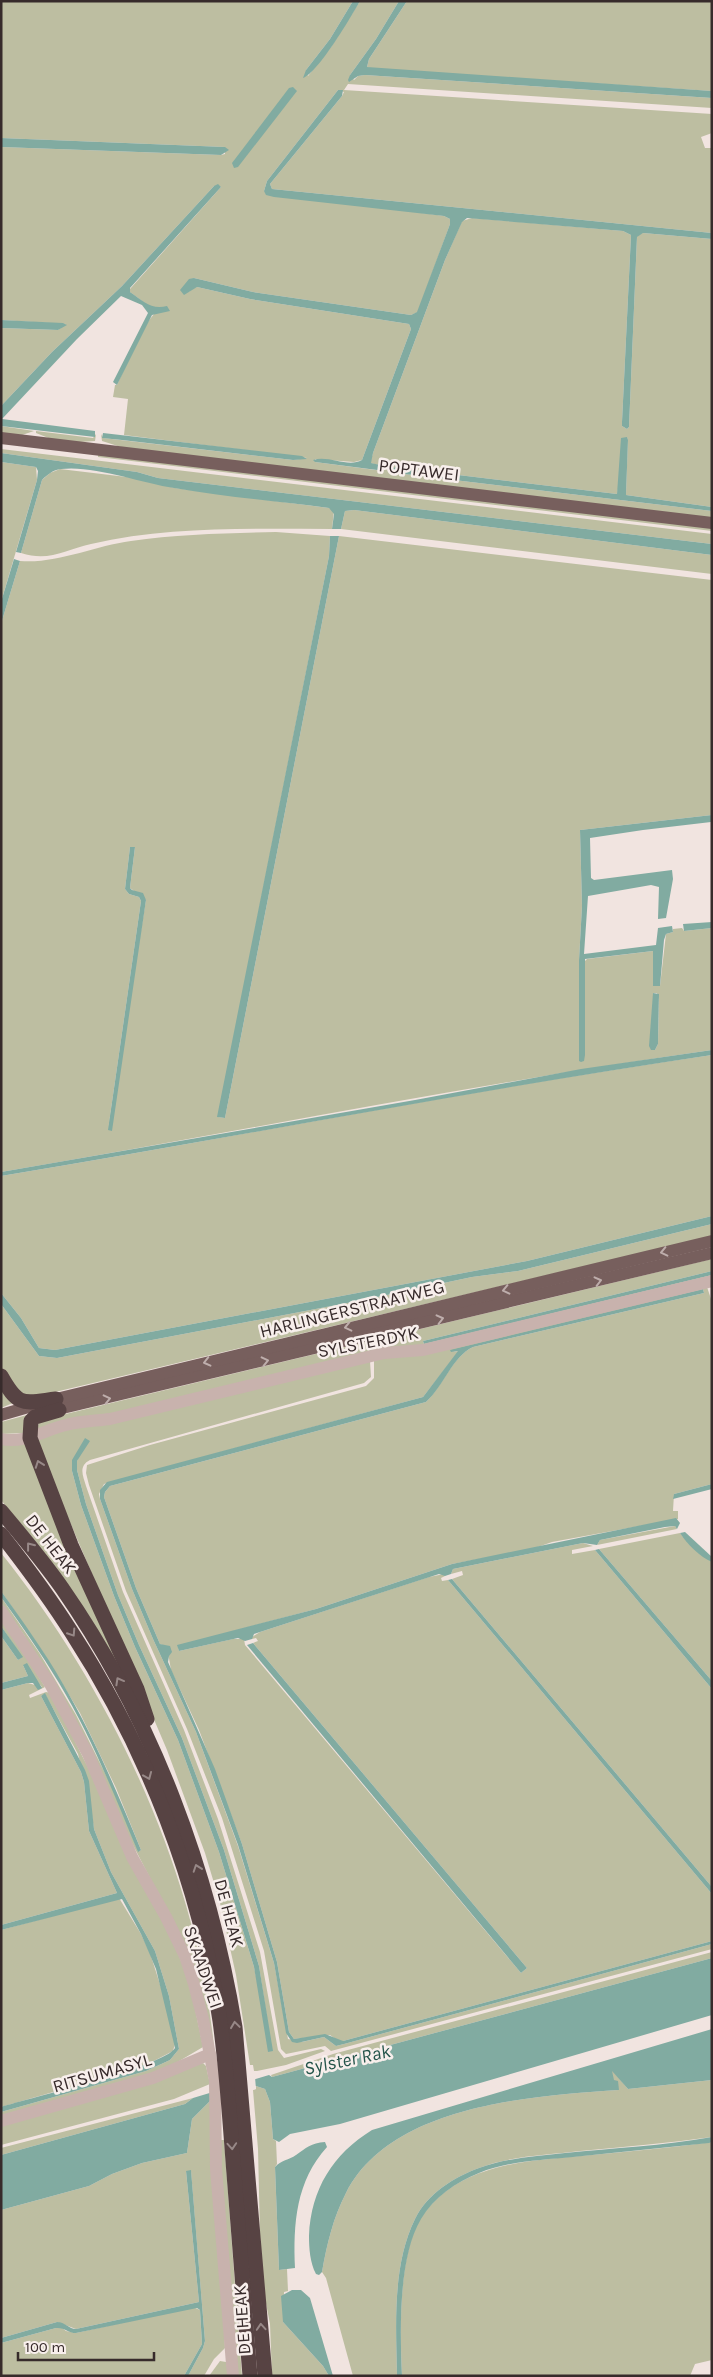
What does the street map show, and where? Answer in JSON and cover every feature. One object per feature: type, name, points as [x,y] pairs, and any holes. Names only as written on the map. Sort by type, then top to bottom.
[{"type":"highway","points":[[1,1376],[15,1397],[24,1402],[58,1404]]},
{"type":"highway","points":[[58,1404],[31,1421],[30,1438],[71,1545],[137,1689],[170,1788]]},
{"type":"highway","name":"DE HEAK","points":[[1,1511],[62,1589],[119,1681],[170,1788],[207,1898],[230,1993],[227,2078]]},
{"type":"highway","name":"DE HEAK","points":[[1,1534],[45,1592],[87,1657],[123,1720],[158,1798],[192,1898],[220,2021],[264,2376]]},
{"type":"highway","points":[[1,1546],[45,1592]]},
{"type":"highway","name":"DE HEAK","points":[[229,2097],[250,2376]]},
{"type":"main road","name":"POPTAWEI","points":[[1,438],[712,523]]},
{"type":"main road","name":"HARLINGERSTRAATWEG","points":[[1,1422],[58,1404],[712,1241]]},
{"type":"main road","name":"HARLINGERSTRAATWEG","points":[[1,1415],[58,1404],[712,1253]]},
{"type":"street","name":"SYLSTERDYK","points":[[1,1439],[9,1441],[30,1438],[64,1425],[110,1419],[384,1353],[423,1350],[712,1281]]},
{"type":"street","name":"SKAADWEI","points":[[1,1611],[35,1660],[65,1711],[94,1768],[132,1857],[166,1917],[185,1956],[194,1984],[210,2054],[227,2078]]},
{"type":"street","name":"RITSUMASYL","points":[[1,2121],[153,2078],[210,2054]]},
{"type":"street","points":[[229,2097],[216,2169],[232,2376]]},
{"type":"green space","points":[[1,1],[353,1],[330,39],[306,70],[308,76],[331,47],[360,1],[399,1],[376,39],[350,75],[354,80],[358,76],[365,75],[712,98],[712,108],[348,84],[344,90],[712,114],[712,133],[701,137],[705,148],[712,148],[712,233],[272,189],[270,184],[342,96],[344,92],[338,90],[267,181],[264,191],[444,216],[450,219],[450,224],[418,312],[411,315],[253,292],[194,278],[189,292],[192,288],[197,287],[250,299],[409,324],[411,329],[362,460],[354,462],[315,459],[315,462],[383,471],[384,466],[370,463],[373,453],[445,260],[462,221],[472,218],[623,231],[631,235],[622,422],[622,426],[627,429],[629,427],[638,234],[712,239],[712,507],[626,495],[628,437],[617,494],[400,468],[396,473],[712,511],[712,519],[121,447],[102,441],[101,434],[103,438],[293,460],[307,458],[124,435],[128,399],[113,397],[115,385],[117,385],[140,334],[160,308],[150,307],[130,292],[130,289],[221,187],[214,186],[122,286],[52,352],[1,406],[1,328],[58,330],[66,324],[1,320],[1,147],[221,155],[225,154],[225,147],[1,138]]},
{"type":"green space","points":[[407,1],[712,1],[712,91],[373,69],[367,67],[369,59]]},
{"type":"green space","points":[[1,426],[34,431],[22,435],[1,433]]},
{"type":"green space","points":[[36,431],[93,438],[96,434],[95,441],[79,442],[51,439],[36,433]]},
{"type":"green space","points":[[1,449],[712,534],[712,544],[158,478],[137,472],[1,453]]},
{"type":"green space","points":[[98,454],[712,527],[712,531],[98,457]]},
{"type":"green space","points":[[1,462],[36,467],[37,480],[1,602]]},
{"type":"green space","points":[[60,469],[135,478],[175,488],[329,508],[334,510],[332,529],[181,531],[121,538],[49,556],[21,553],[42,480],[50,473]]},
{"type":"green space","points":[[354,510],[712,555],[712,574],[341,529],[345,511]]},
{"type":"green space","points":[[276,532],[330,536],[329,556],[218,1117],[225,1118],[339,536],[712,580],[712,815],[580,830],[582,906],[579,960],[584,962],[587,959],[653,951],[653,986],[660,986],[666,934],[673,932],[673,929],[682,928],[684,931],[712,928],[712,1050],[445,1093],[1,1172],[1,624],[20,561],[48,560],[117,543],[149,539],[203,534]],"holes":[[[130,847],[135,847],[130,888],[146,900],[108,1130],[141,901],[139,897],[129,894],[125,889]],[[653,993],[657,993],[659,999],[658,1044],[655,1050]]]},
{"type":"green space","points":[[712,1055],[712,1216],[527,1261],[55,1350],[39,1348],[21,1318],[1,1293],[1,1176],[445,1098]]},
{"type":"green space","points":[[712,1224],[712,1236],[34,1397],[25,1397],[1,1370],[1,1304],[39,1356],[57,1358],[368,1299],[472,1277],[518,1271]]},
{"type":"green space","points":[[712,1259],[712,1271],[423,1341],[424,1344],[712,1275],[712,1279],[423,1347],[384,1349],[109,1416],[63,1422],[35,1433],[39,1423],[49,1418]]},
{"type":"green space","points":[[707,1287],[712,1302],[712,1484],[674,1494],[673,1511],[678,1511],[678,1519],[552,1542],[532,1549],[452,1564],[316,1609],[178,1646],[179,1651],[233,1639],[244,1639],[245,1645],[521,1973],[527,1968],[253,1643],[258,1641],[256,1638],[252,1639],[252,1637],[260,1632],[429,1577],[444,1574],[445,1576],[441,1578],[442,1581],[448,1580],[712,1894],[712,1941],[343,2041],[338,2041],[330,2035],[294,2039],[289,2032],[277,1962],[242,1844],[199,1730],[171,1670],[167,1647],[160,1644],[136,1588],[104,1497],[105,1492],[110,1486],[426,1402],[453,1365],[473,1347],[704,1293],[703,1289],[451,1352],[459,1351],[423,1397],[104,1484],[99,1494],[100,1499],[132,1589],[196,1732],[238,1846],[274,1963],[288,2039],[302,2042],[324,2037],[336,2046],[712,1944],[712,1949],[331,2051],[325,2046],[286,2054],[281,2049],[264,1951],[222,1818],[187,1729],[126,1591],[89,1485],[86,1473],[87,1465],[150,1445],[366,1386],[374,1378],[374,1360]]},
{"type":"green space","points":[[370,1361],[371,1377],[364,1383],[90,1460],[86,1462],[82,1471],[123,1592],[184,1730],[218,1819],[260,1952],[278,2050],[284,2058],[321,2049],[325,2051],[286,2065],[257,2071],[254,2071],[253,2065],[250,2065],[236,1975],[220,1903],[205,1853],[167,1750],[35,1440],[65,1429]],"holes":[[[85,1438],[77,1461],[77,1470],[86,1504],[118,1595],[182,1738],[224,1850],[259,1966],[272,2051],[254,1967],[219,1852],[178,1740],[135,1647],[114,1596],[81,1505],[72,1471]]]},
{"type":"green space","points":[[1,1382],[13,1403],[1,1408]]},
{"type":"green space","points":[[27,1415],[24,1423],[24,1433],[1,1434],[1,1422]]},
{"type":"green space","points":[[27,1441],[133,1691],[34,1540],[1,1500],[1,1442]]},
{"type":"green space","points":[[675,1526],[677,1529],[597,1545],[600,1540]]},
{"type":"green space","points":[[680,1533],[712,1562],[712,1681],[599,1549]]},
{"type":"green space","points":[[583,1543],[593,1546],[572,1550],[572,1554],[595,1550],[712,1689],[712,1887],[452,1579],[463,1575],[462,1571],[451,1574],[453,1569]]},
{"type":"green space","points":[[1,1553],[41,1606],[78,1663],[112,1723],[142,1785],[168,1850],[189,1915],[204,1981],[214,2047],[162,1901],[24,1635],[1,1603],[1,1597],[40,1654],[76,1715],[113,1789],[138,1851],[141,1850],[116,1788],[80,1713],[43,1652],[1,1591]]},
{"type":"green space","points":[[1,1617],[45,1687],[29,1695],[30,1698],[46,1692],[51,1693],[166,1925],[189,1980],[203,2047],[164,2070],[1,2117],[1,2112],[146,2071],[170,2060],[179,2049],[169,1996],[155,1951],[111,1872],[94,1829],[90,1803],[78,1754],[45,1694],[41,1696],[81,1772],[84,1782],[89,1831],[117,1893],[1,1925],[1,1690],[28,1683],[42,1687],[23,1665],[28,1676],[1,1683],[1,1636],[18,1660],[22,1657],[1,1626]]},
{"type":"green space","points":[[119,1898],[150,1953],[164,1997],[175,2044],[173,2051],[144,2066],[1,2107],[1,1930]]},
{"type":"green space","points":[[712,1952],[712,1958],[272,2077],[271,2075],[333,2054]]},
{"type":"green space","points":[[203,2063],[206,2066],[210,2084],[174,2099],[1,2145],[1,2125]]},
{"type":"green space","points":[[612,2070],[628,2089],[712,2080],[712,2137],[516,2158],[491,2164],[460,2176],[434,2194],[420,2210],[402,2256],[396,2316],[397,2376],[353,2376],[326,2278],[322,2272],[328,2241],[337,2212],[346,2193],[367,2163],[396,2140],[429,2123],[467,2110],[546,2096],[619,2090],[611,2076]]},
{"type":"green space","points":[[256,2086],[265,2089],[270,2102],[273,2139],[276,2141],[277,2164],[275,2167],[279,2270],[287,2269],[288,2291],[284,2292],[283,2322],[323,2366],[329,2376],[272,2376],[270,2324],[264,2293],[260,2235],[258,2149],[253,2090],[256,2089]]},
{"type":"green space","points":[[193,2098],[185,2104],[1,2155],[1,2148]]},
{"type":"green space","points":[[212,2099],[225,2348],[214,2359],[204,2376],[188,2376],[205,2341],[191,2171],[186,2171],[199,2302],[76,2329],[57,2322],[1,2338],[1,2210],[89,2186],[112,2174],[142,2163],[187,2153],[192,2119]]},
{"type":"green space","points":[[221,2140],[224,2140],[242,2376],[237,2376],[221,2169]]},
{"type":"green space","points":[[712,2142],[712,2360],[695,2364],[690,2376],[402,2376],[402,2295],[408,2253],[420,2219],[447,2190],[474,2175],[518,2163]]},
{"type":"green space","points":[[193,2307],[200,2310],[202,2344],[184,2376],[1,2376],[1,2343],[61,2327],[66,2331],[76,2333]]},
{"type":"green space","points":[[220,2361],[226,2362],[229,2376],[209,2376]]},
{"type":"water","points":[[353,1],[360,1],[342,31],[317,66],[303,78],[306,70],[330,39]]},
{"type":"water","points":[[399,1],[407,1],[369,59],[367,67],[712,91],[712,98],[365,75],[358,76],[349,82],[350,75],[376,39]]},
{"type":"water","points":[[293,87],[297,91],[238,167],[234,168],[232,163],[289,88]]},
{"type":"water","points":[[338,90],[343,90],[342,96],[270,184],[272,189],[712,233],[712,239],[643,233],[637,237],[629,427],[627,429],[622,426],[622,422],[631,235],[623,231],[467,218],[462,222],[445,260],[373,453],[371,463],[385,466],[385,469],[377,470],[315,462],[313,460],[325,459],[351,463],[362,460],[411,329],[409,324],[250,299],[197,287],[184,295],[180,290],[189,279],[194,278],[253,292],[411,315],[417,312],[450,224],[450,219],[444,216],[274,197],[266,195],[264,191],[267,181]]},
{"type":"water","points":[[1,138],[225,147],[229,150],[221,155],[1,147]]},
{"type":"water","points":[[218,184],[221,187],[130,288],[130,292],[147,304],[156,307],[167,306],[170,311],[152,315],[117,385],[113,382],[148,313],[142,305],[121,296],[77,339],[2,419],[95,431],[95,437],[1,426],[1,406],[52,352],[122,286],[214,186]]},
{"type":"water","points":[[1,320],[63,323],[67,325],[58,330],[1,328]]},
{"type":"water","points":[[103,433],[302,456],[307,459],[293,460],[102,438]]},
{"type":"water","points":[[627,437],[626,495],[712,507],[712,511],[396,473],[392,470],[395,467],[617,494],[621,438]]},
{"type":"water","points":[[1,453],[137,472],[158,478],[712,544],[712,555],[354,510],[345,511],[341,529],[332,529],[334,514],[329,508],[161,486],[103,472],[74,468],[55,470],[42,480],[21,553],[16,552],[38,471],[36,467],[1,462]]},
{"type":"water","points":[[330,536],[339,536],[225,1118],[217,1117],[329,556]]},
{"type":"water","points":[[14,559],[20,561],[1,624],[1,602]]},
{"type":"water","points":[[712,815],[712,827],[711,822],[590,838],[591,878],[594,880],[672,870],[673,879],[666,918],[658,919],[659,887],[651,885],[588,896],[584,954],[656,945],[658,928],[672,926],[673,932],[666,934],[664,940],[660,986],[653,986],[653,951],[585,959],[585,1055],[584,1061],[579,1061],[579,960],[582,906],[580,830]]},
{"type":"water","points":[[130,847],[135,847],[130,888],[143,893],[146,900],[112,1131],[108,1130],[141,901],[139,897],[129,894],[125,889]]},
{"type":"water","points":[[712,922],[712,928],[684,931],[683,924]]},
{"type":"water","points":[[653,993],[659,994],[658,1044],[655,1050],[651,1050],[649,1046]]},
{"type":"water","points":[[712,1050],[712,1055],[445,1098],[1,1176],[1,1172],[581,1069]]},
{"type":"water","points":[[712,1216],[712,1224],[518,1271],[472,1277],[368,1299],[57,1358],[39,1356],[1,1304],[1,1293],[21,1318],[39,1348],[55,1350],[527,1261]]},
{"type":"water","points":[[712,1271],[712,1275],[424,1344],[423,1341]]},
{"type":"water","points":[[703,1289],[704,1293],[473,1347],[459,1358],[426,1402],[110,1486],[105,1492],[104,1497],[136,1588],[160,1644],[170,1646],[172,1652],[168,1662],[215,1769],[242,1844],[277,1962],[289,2032],[294,2039],[325,2034],[343,2041],[712,1941],[712,1944],[336,2046],[324,2037],[297,2043],[292,2042],[286,2033],[274,1963],[238,1845],[196,1732],[132,1589],[100,1499],[100,1490],[107,1482],[423,1397],[458,1351],[451,1352],[450,1350]]},
{"type":"water","points":[[85,1438],[90,1441],[77,1461],[77,1470],[86,1504],[118,1595],[182,1738],[224,1850],[259,1966],[273,2051],[268,2052],[254,1967],[219,1852],[178,1740],[135,1647],[114,1596],[81,1505],[72,1471],[72,1460]]},
{"type":"water","points":[[712,1484],[712,1489],[673,1499],[674,1494]]},
{"type":"water","points":[[676,1518],[680,1523],[677,1529],[675,1526],[665,1527],[600,1540],[597,1545],[583,1543],[453,1569],[451,1574],[445,1576],[439,1574],[260,1632],[254,1634],[252,1639],[245,1641],[238,1638],[179,1651],[177,1645],[316,1609],[452,1564]]},
{"type":"water","points":[[685,1532],[712,1557],[712,1562],[698,1554],[690,1546],[680,1533]]},
{"type":"water","points":[[599,1549],[712,1681],[712,1689],[595,1550]]},
{"type":"water","points":[[452,1579],[712,1887],[712,1894],[448,1580]]},
{"type":"water","points":[[1,1591],[49,1660],[85,1724],[141,1850],[138,1852],[102,1766],[71,1703],[31,1639],[1,1597]]},
{"type":"water","points":[[1,1626],[23,1657],[18,1660],[1,1636]]},
{"type":"water","points":[[253,1643],[527,1968],[521,1973],[247,1645]]},
{"type":"water","points":[[27,1663],[42,1688],[38,1690],[33,1683],[28,1683],[1,1690],[1,1683],[28,1676],[23,1665]]},
{"type":"water","points":[[45,1693],[85,1770],[89,1781],[94,1829],[111,1872],[155,1951],[169,1996],[179,2049],[170,2060],[146,2071],[1,2112],[1,2107],[148,2064],[175,2048],[156,1969],[141,1934],[122,1899],[1,1930],[1,1925],[117,1893],[89,1831],[84,1782],[81,1772],[41,1696]]},
{"type":"water","name":"Sylster Rak","points":[[712,1958],[712,2015],[340,2124],[290,2134],[279,2142],[273,2139],[270,2102],[265,2089],[256,2086],[212,2099],[192,2119],[187,2153],[142,2163],[112,2174],[89,2186],[1,2210],[1,2155],[185,2104],[193,2098],[269,2075],[272,2077]]},
{"type":"water","points":[[712,2029],[712,2080],[628,2089],[612,2071],[614,2080],[618,2081],[619,2090],[546,2096],[467,2110],[429,2123],[396,2140],[367,2163],[346,2193],[331,2231],[322,2272],[319,2275],[316,2274],[311,2260],[309,2236],[314,2203],[327,2174],[335,2162],[346,2150],[372,2130]]},
{"type":"water","points":[[712,2137],[712,2142],[709,2143],[513,2163],[479,2173],[446,2191],[432,2204],[421,2219],[413,2235],[408,2253],[402,2295],[402,2376],[397,2376],[396,2316],[402,2256],[420,2210],[442,2187],[470,2172],[511,2160],[533,2156],[657,2145]]},
{"type":"water","points":[[325,2142],[327,2147],[309,2174],[299,2204],[295,2235],[295,2268],[279,2270],[275,2167],[309,2146]]},
{"type":"water","points":[[191,2170],[205,2341],[188,2376],[184,2376],[202,2344],[200,2310],[197,2308],[76,2333],[56,2328],[1,2343],[1,2338],[57,2322],[76,2329],[199,2302],[186,2171]]},
{"type":"water","points":[[292,2290],[301,2290],[310,2298],[333,2376],[329,2376],[323,2366],[283,2322],[281,2296]]},
{"type":"pier","points":[[255,2077],[256,2089],[213,2101],[211,2090]]}]
